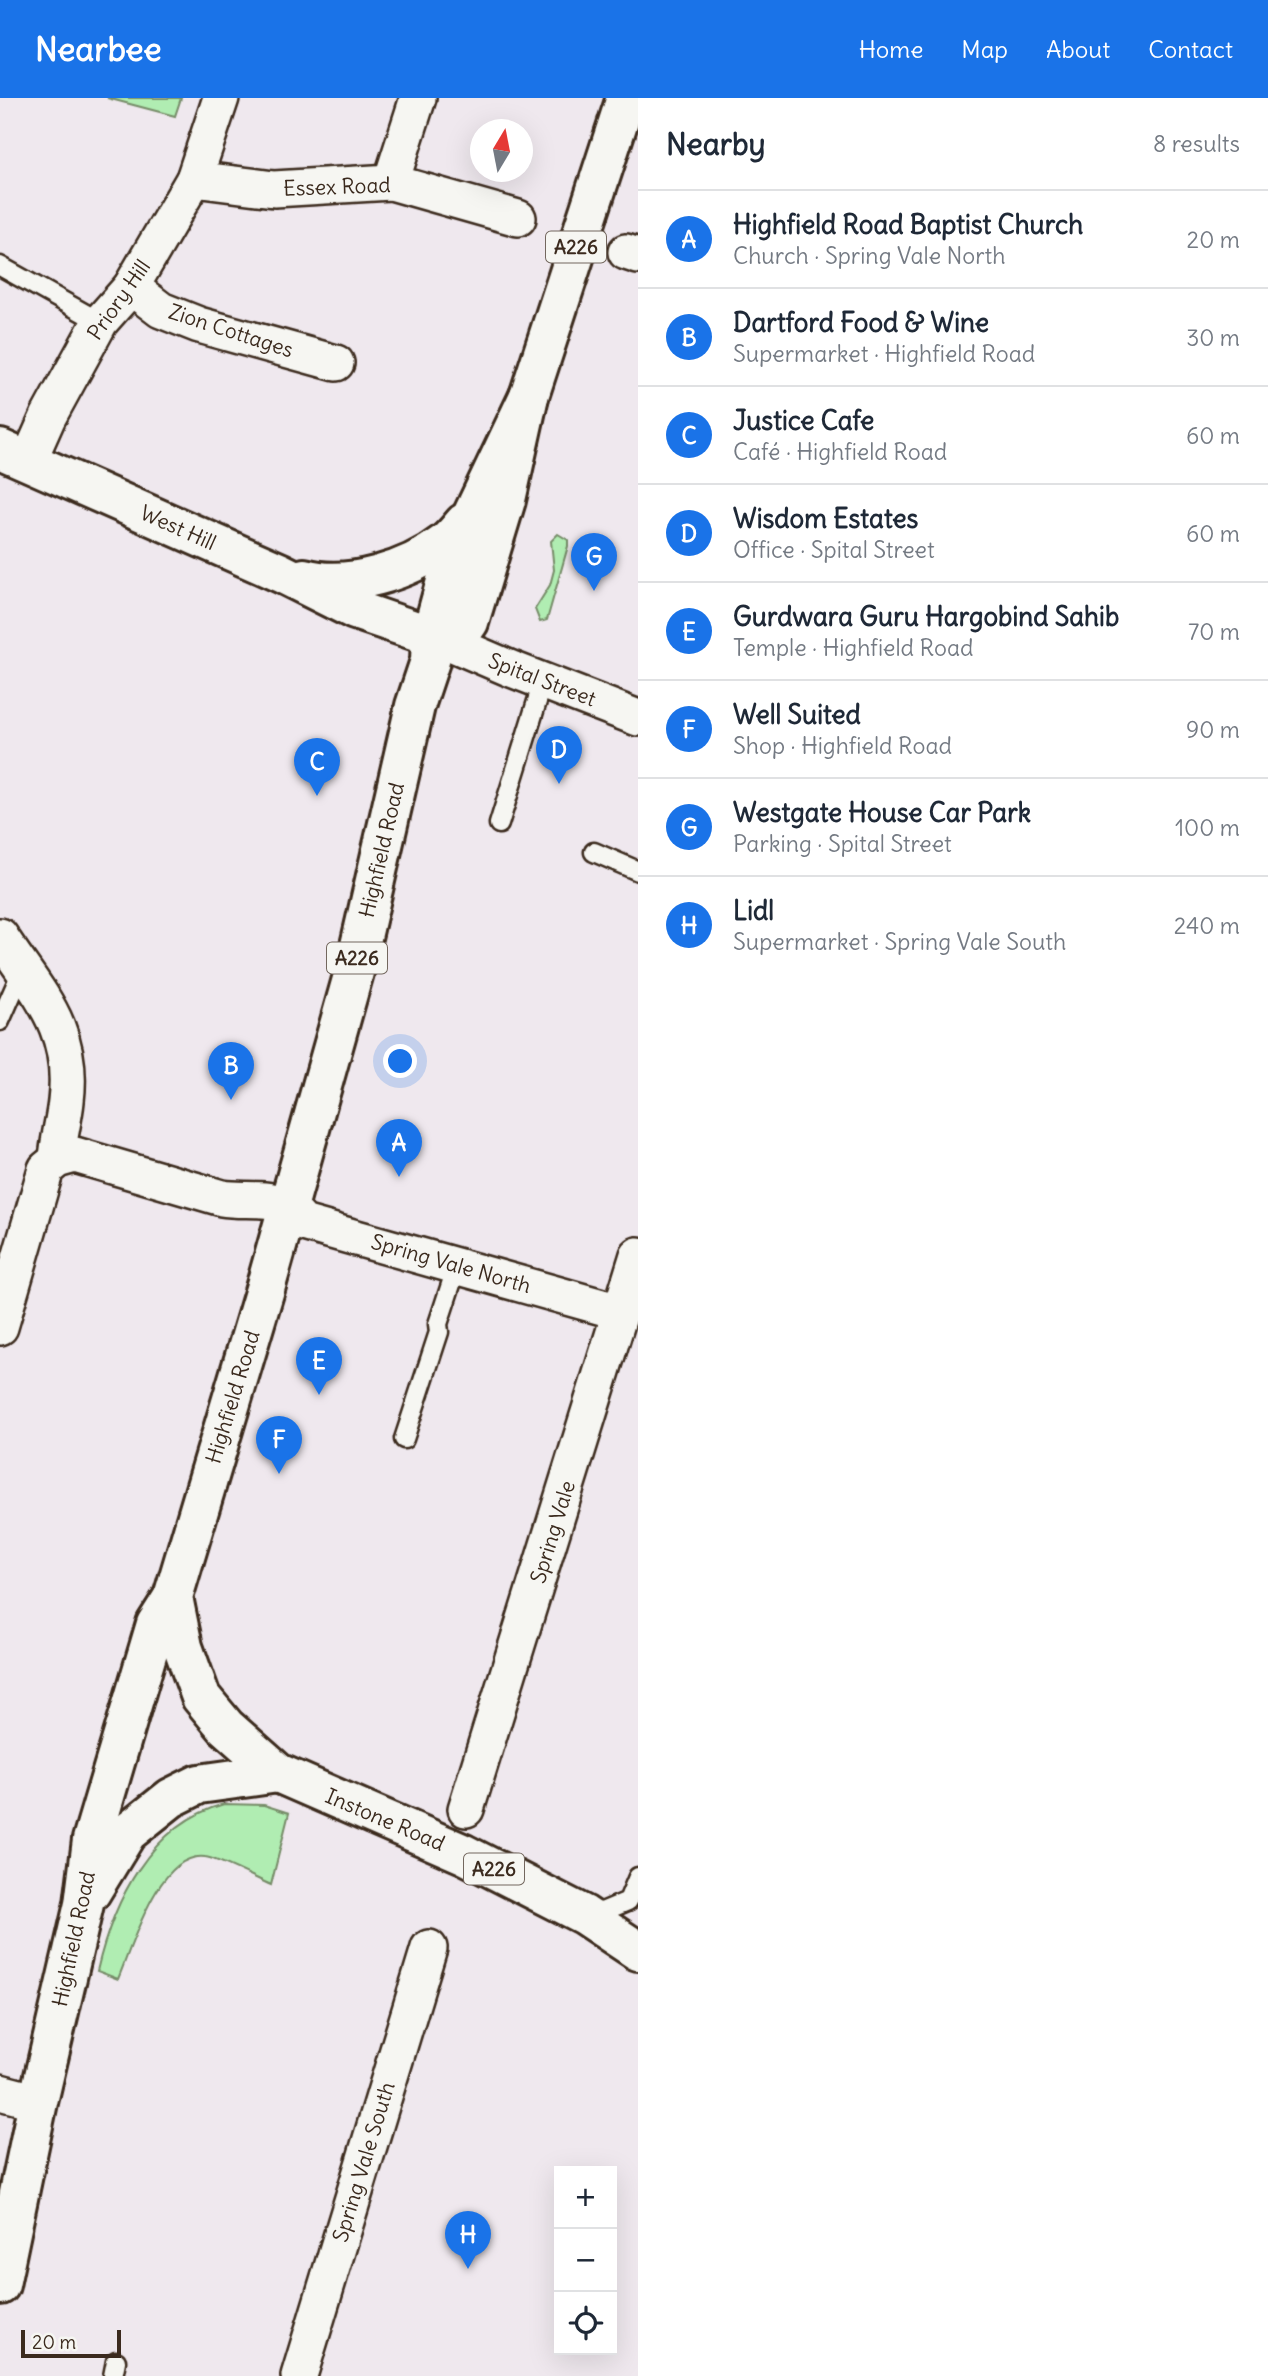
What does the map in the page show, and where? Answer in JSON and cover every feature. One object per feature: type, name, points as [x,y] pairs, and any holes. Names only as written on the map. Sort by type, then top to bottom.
[{"type":"main road","name":"Highfield Road","points":[[439,639],[460,635],[469,622],[506,500],[529,396],[626,98]]},
{"type":"main road","name":"Highfield Road","points":[[0,2285],[38,2102],[84,1903],[92,1840],[156,1624],[173,1597],[354,972],[415,706],[439,639],[454,557],[529,396]]},
{"type":"main road","name":"West Hill","points":[[14,456],[281,572],[355,610]]},
{"type":"main road","name":"Highfield Road","points":[[281,572],[309,580],[363,580],[421,559],[447,542],[475,511]]},
{"type":"main road","name":"A226","points":[[355,610],[439,639]]},
{"type":"main road","name":"A226","points":[[355,610],[392,639],[403,657],[415,706]]},
{"type":"main road","name":"Instone Road","points":[[173,1597],[183,1647],[201,1697],[226,1727],[278,1773],[464,1854],[584,1915],[638,1951]]},
{"type":"main road","points":[[84,1903],[127,1833],[171,1798],[199,1784],[278,1773]]},
{"type":"street","name":"Priory Hill","points":[[14,456],[48,417],[100,322],[131,287],[194,179],[221,98]]},
{"type":"street","points":[[391,182],[418,98]]},
{"type":"street","name":"Essex Road","points":[[194,179],[274,189],[391,182],[518,218]]},
{"type":"street","name":"Zion Cottages","points":[[131,287],[161,310],[199,325],[336,363]]},
{"type":"street","name":"Spital Street","points":[[439,639],[638,718]]},
{"type":"street","points":[[0,936],[48,1005],[64,1041],[68,1077],[57,1160]]},
{"type":"street","points":[[0,1327],[46,1169],[57,1160],[75,1155],[222,1198],[238,1201],[267,1199],[287,1207]]},
{"type":"street","name":"Spring Vale North","points":[[287,1207],[303,1223],[620,1312]]},
{"type":"street","name":"Spring Vale","points":[[466,1810],[638,1255]]},
{"type":"street","name":"Spring Vale South","points":[[299,2376],[429,1948]]},
{"type":"street","points":[[0,2092],[38,2102]]},
{"type":"lane","points":[[0,266],[46,282],[100,322]]},
{"type":"lane","points":[[499,824],[543,682]]},
{"type":"lane","points":[[594,852],[638,871]]},
{"type":"lane","points":[[0,1021],[22,971]]},
{"type":"lane","points":[[404,1439],[439,1332],[438,1324],[457,1266]]},
{"type":"lane","points":[[584,1915],[628,1901],[638,1877]]},
{"type":"green space","points":[[107,98],[181,98],[175,116]]},
{"type":"green space","points":[[558,534],[568,540],[568,546],[547,620],[540,622],[535,609],[550,585],[554,570],[551,541]]},
{"type":"green space","points":[[224,1804],[264,1805],[289,1813],[271,1885],[211,1858],[189,1859],[174,1869],[161,1884],[140,1924],[118,1979],[97,1971],[113,1919],[139,1869],[175,1829],[198,1814]]},
{"type":"place","name":"Westgate House Car Park","points":[[594,591]]},
{"type":"place","name":"Wisdom Estates","points":[[559,784]]},
{"type":"place","name":"Justice Cafe","points":[[317,796]]},
{"type":"place","name":"Dartford Food & Wine","points":[[231,1100]]},
{"type":"place","name":"Highfield Road Baptist Church","points":[[399,1177]]},
{"type":"place","name":"Gurdwara Guru Hargobind Sahib","points":[[319,1395]]},
{"type":"place","name":"Well Suited","points":[[279,1474]]},
{"type":"place","name":"Lidl","points":[[468,2269]]}]
